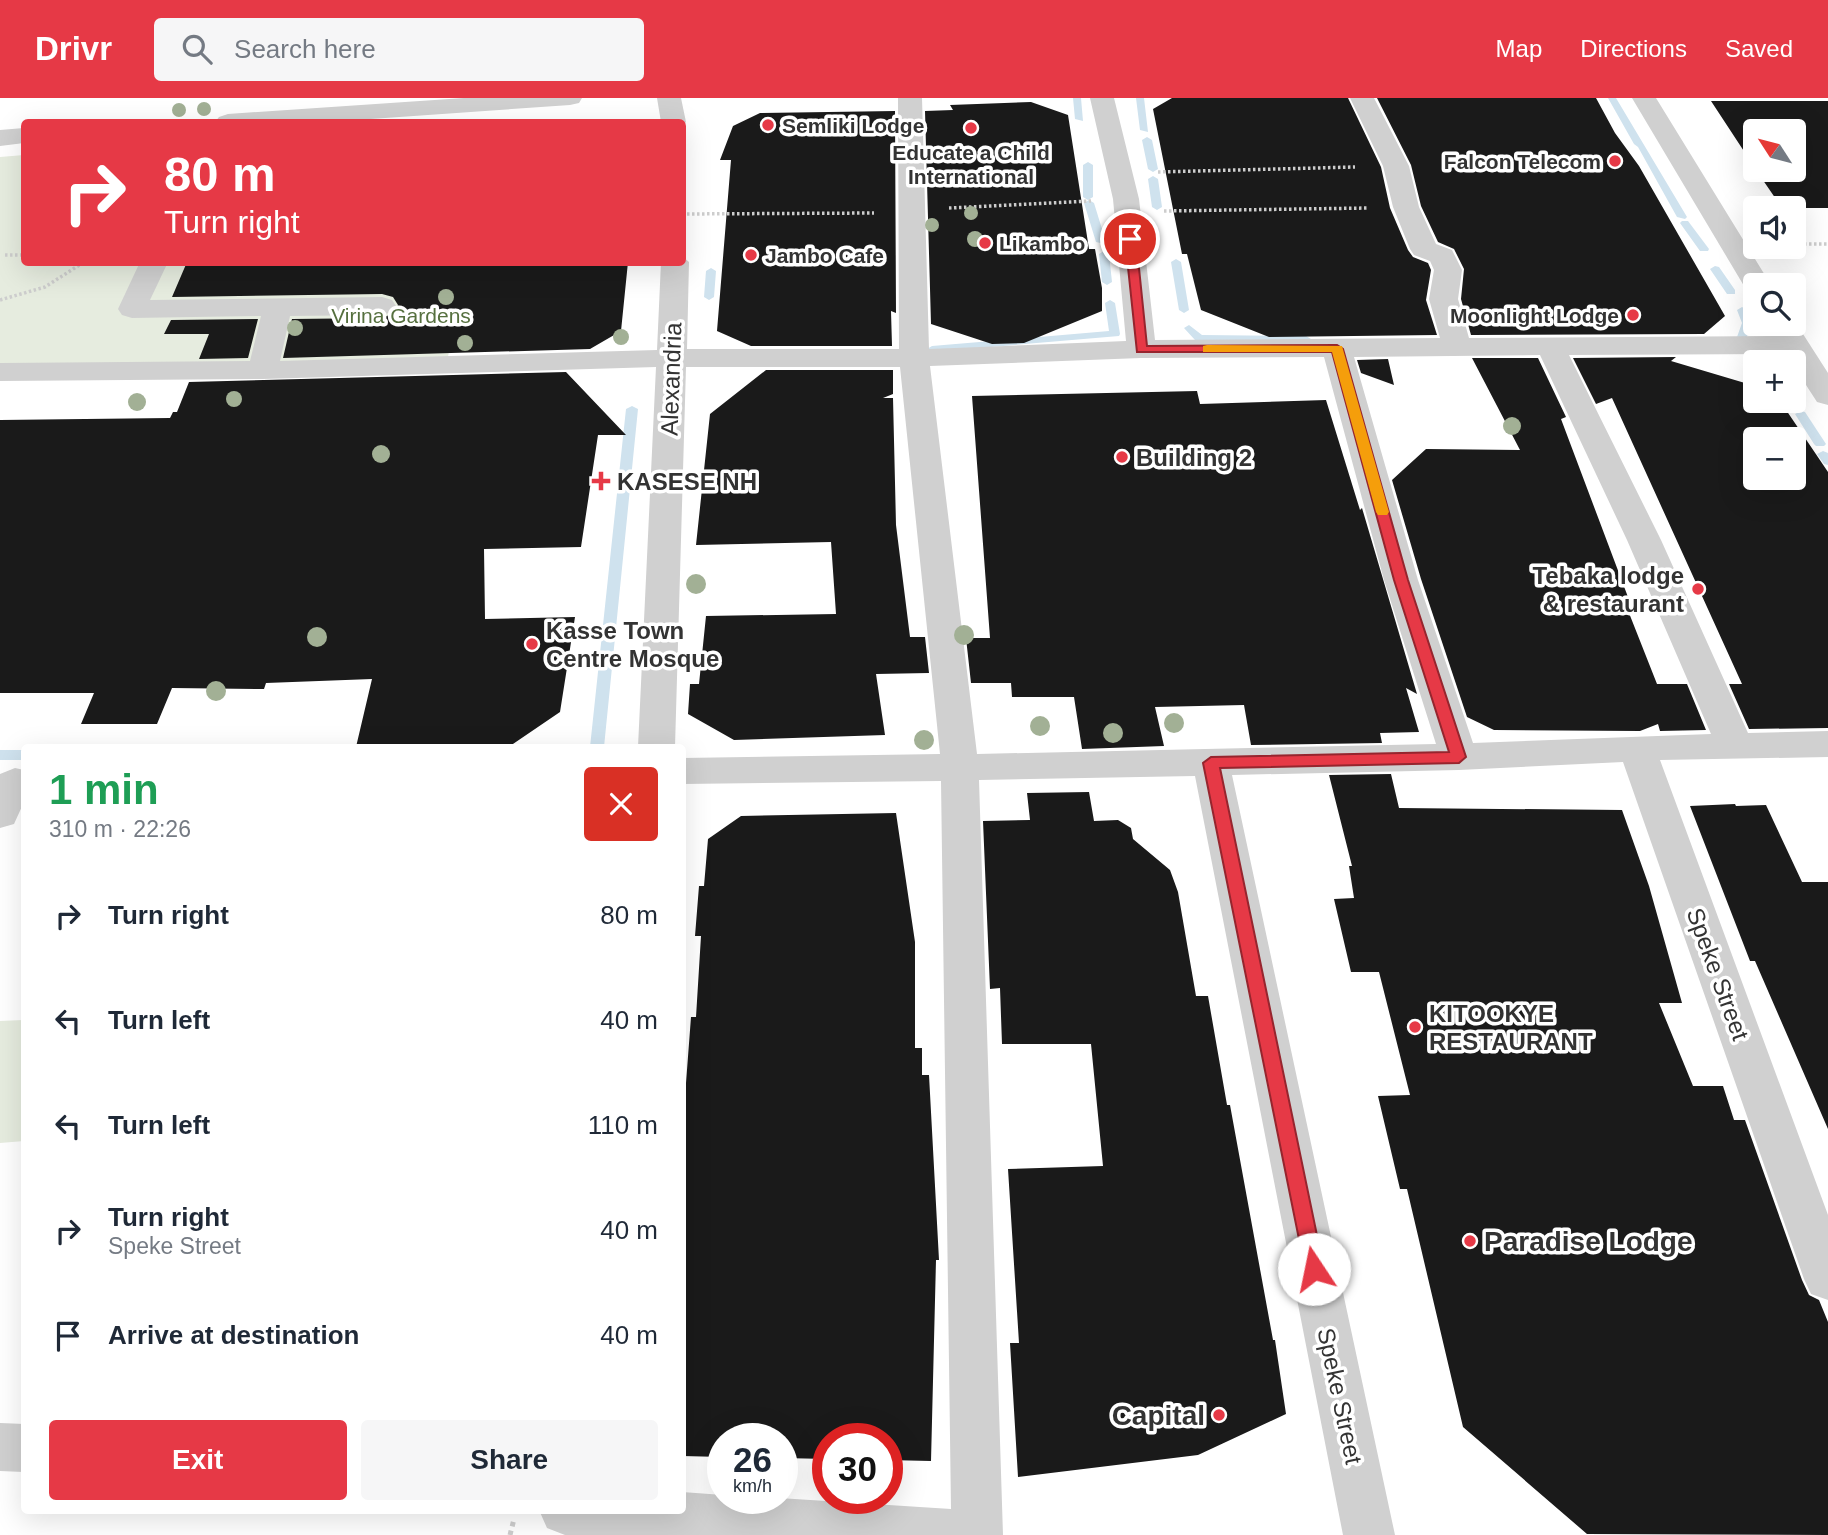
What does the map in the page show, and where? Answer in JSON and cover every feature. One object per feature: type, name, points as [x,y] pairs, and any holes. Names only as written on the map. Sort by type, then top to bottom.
[{"type":"street","points":[[317,119],[465,114],[570,98]]},
{"type":"street","points":[[669,98],[672,119]]},
{"type":"street","points":[[910,98],[914,358],[961,767],[977,1535]]},
{"type":"street","points":[[1102,98],[1125,195],[1142,349]]},
{"type":"street","points":[[1362,98],[1396,166],[1406,207],[1424,249],[1442,256],[1448,271],[1442,284],[1441,295],[1457,347]]},
{"type":"street","points":[[1644,98],[1750,273]]},
{"type":"street","points":[[0,138],[21,136]]},
{"type":"street","points":[[152,266],[132,309],[382,306]]},
{"type":"street","name":"Alexandria","points":[[657,744],[675,266]]},
{"type":"street","points":[[263,370],[278,307]]},
{"type":"street","points":[[0,372],[263,370],[672,358],[914,358],[1142,349],[1551,348],[1754,336]]},
{"type":"street","points":[[1789,336],[1828,396]]},
{"type":"street","points":[[1551,348],[1644,540],[1735,745]]},
{"type":"street","points":[[1337,349],[1401,580],[1459,757]]},
{"type":"street","points":[[686,771],[1211,763],[1828,744]]},
{"type":"street","name":"Speke Street","points":[[1637,748],[1828,1279]]},
{"type":"street","name":"Speke Street","points":[[1211,763],[1369,1535]]},
{"type":"street","points":[[0,1447],[21,1448]]},
{"type":"street","points":[[629,1514],[965,1535]]},
{"type":"path","points":[[995,207],[1396,166]]},
{"type":"path","points":[[1125,195],[1406,207]]},
{"type":"path","points":[[686,214],[912,212]]},
{"type":"path","points":[[1806,244],[1828,244]]},
{"type":"path","points":[[5,255],[21,255]]},
{"type":"path","points":[[0,300],[24,296],[57,283],[78,266]]},
{"type":"path","points":[[510,1535],[516,1514]]},
{"type":"green space","name":"Virina Gardens","points":[[21,155],[21,266],[464,266],[446,368],[0,363],[0,157]]},
{"type":"green space","points":[[21,1020],[21,1141],[0,1143],[0,1021]]},
{"type":"building","points":[[1172,98],[1348,98],[1381,167],[1390,208],[1408,250],[1413,257],[1428,263],[1431,270],[1426,300],[1437,335],[1269,337],[1201,310],[1187,254],[1182,254],[1153,109]]},
{"type":"building","points":[[1377,98],[1596,98],[1615,133],[1639,166],[1725,316],[1704,334],[1471,335],[1461,299],[1464,269],[1454,249],[1438,242],[1421,206],[1411,165]]},
{"type":"building","points":[[1711,101],[1828,101],[1828,208],[1806,208],[1806,196],[1774,196],[1764,182],[1806,182],[1806,119],[1743,119],[1743,150]]},
{"type":"building","points":[[1031,102],[1068,115],[1089,249],[1095,249],[1102,288],[1102,311],[1024,343],[992,344],[931,324],[925,111],[953,110],[950,105]]},
{"type":"building","points":[[895,111],[896,313],[891,311],[892,346],[751,346],[717,331],[731,160],[720,160],[733,126],[760,113]]},
{"type":"building","points":[[185,266],[628,266],[621,331],[590,349],[283,358],[292,319],[382,318],[394,313],[398,305],[393,297],[382,294],[172,297]]},
{"type":"building","points":[[258,319],[248,358],[199,359],[209,334],[164,334],[171,320]]},
{"type":"building","points":[[1676,357],[1671,361],[1743,382],[1743,413],[1788,413],[1798,427],[1743,427],[1743,490],[1806,490],[1806,439],[1828,472],[1828,728],[1749,729],[1729,684],[1742,684],[1612,398],[1596,404],[1573,358]]},
{"type":"building","points":[[1472,358],[1538,358],[1566,417],[1561,419],[1634,613],[1629,613],[1657,684],[1687,684],[1706,730],[1660,731],[1658,724],[1640,731],[1494,730],[1467,717],[1421,579],[1392,480],[1426,449],[1520,450]]},
{"type":"building","points":[[1388,359],[1394,385],[1361,373],[1357,360]]},
{"type":"building","points":[[766,370],[893,370],[893,394],[883,398],[893,398],[896,525],[910,637],[925,637],[929,673],[876,674],[885,735],[734,740],[688,714],[690,684],[699,684],[706,616],[836,614],[831,542],[696,545],[710,414]]},
{"type":"building","points":[[566,372],[626,435],[598,435],[581,547],[484,549],[485,619],[575,617],[560,712],[513,744],[357,744],[372,679],[266,683],[264,689],[172,688],[157,724],[81,724],[94,693],[0,693],[0,420],[170,418],[173,412],[177,412],[189,382]]},
{"type":"building","points":[[1197,391],[1200,404],[1326,400],[1360,510],[1362,508],[1417,694],[1406,688],[1419,732],[1380,733],[1382,743],[1251,745],[1244,705],[1155,707],[1164,746],[1082,749],[1074,697],[1012,697],[1011,683],[971,683],[966,638],[990,638],[972,396]]},
{"type":"building","points":[[1391,774],[1399,808],[1622,810],[1649,886],[1682,1003],[1659,1003],[1693,1086],[1723,1086],[1734,1120],[1745,1120],[1802,1280],[1809,1295],[1819,1300],[1828,1322],[1828,1535],[1587,1534],[1463,1427],[1407,1189],[1400,1189],[1378,1096],[1410,1095],[1379,972],[1351,972],[1334,899],[1354,898],[1349,866],[1352,866],[1329,775]]},
{"type":"building","points":[[1089,792],[1094,821],[1118,820],[1131,828],[1133,839],[1170,870],[1178,892],[1196,996],[1208,996],[1227,1105],[1230,1105],[1275,1340],[1286,1414],[1198,1455],[1018,1477],[1010,1343],[1019,1343],[1008,1169],[1103,1166],[1091,1044],[1002,1044],[1000,988],[990,989],[983,821],[1030,820],[1027,793]]},
{"type":"building","points":[[1766,805],[1802,882],[1828,882],[1828,1129],[1755,961],[1750,961],[1690,806]]},
{"type":"building","points":[[896,813],[915,942],[915,1048],[922,1048],[922,1075],[929,1075],[939,1260],[936,1260],[931,1461],[903,1460],[903,1423],[812,1423],[812,1459],[798,1458],[798,1423],[707,1423],[707,1457],[686,1456],[686,1083],[691,1017],[696,1017],[701,936],[695,936],[699,886],[704,886],[708,839],[741,816]]},
{"type":"waterway","points":[[1077,98],[1080,119]]},
{"type":"waterway","points":[[1140,98],[1145,130]]},
{"type":"waterway","points":[[1612,98],[1639,144]]},
{"type":"waterway","points":[[1147,140],[1153,169]]},
{"type":"waterway","points":[[1642,148],[1682,217]]},
{"type":"waterway","points":[[1084,149],[1086,157]]},
{"type":"waterway","points":[[1088,165],[1088,197]]},
{"type":"waterway","points":[[1153,179],[1157,207]]},
{"type":"waterway","points":[[1089,203],[1101,242]]},
{"type":"waterway","points":[[1161,216],[1164,224]]},
{"type":"waterway","points":[[1685,223],[1704,249]]},
{"type":"waterway","points":[[1104,254],[1107,282]]},
{"type":"waterway","points":[[1176,262],[1184,310]]},
{"type":"waterway","points":[[1715,269],[1731,292]]},
{"type":"waterway","points":[[709,297],[711,271]]},
{"type":"waterway","points":[[932,349],[1115,334],[1110,303]]},
{"type":"waterway","points":[[1742,310],[1747,323],[1742,337]]},
{"type":"waterway","points":[[1189,328],[1199,338],[1306,339]]},
{"type":"waterway","points":[[597,744],[632,409]]},
{"type":"waterway","points":[[1801,414],[1820,444]]},
{"type":"waterway","points":[[1823,454],[1828,462]]},
{"type":"waterway","points":[[0,755],[21,755]]},
{"type":"slow traffic","points":[[1207,349],[1337,349],[1382,512]]},
{"type":"place","name":"Semliki Lodge","points":[[768,125]]},
{"type":"place","name":"Educate a Child International","points":[[971,128]]},
{"type":"place","name":"Falcon Telecom","points":[[1615,161]]},
{"type":"place","name":"Likambo","points":[[985,243]]},
{"type":"place","name":"Jambo Cafe","points":[[751,255]]},
{"type":"place","name":"Moonlight Lodge","points":[[1633,315]]},
{"type":"place","name":"Building 2","points":[[1122,457]]},
{"type":"place","name":"KASESE NH","points":[[601,481]]},
{"type":"place","name":"Tebaka lodge & restaurant","points":[[1698,589]]},
{"type":"place","name":"Kasse Town Centre Mosque","points":[[532,644]]},
{"type":"place","name":"KITOOKYE RESTAURANT","points":[[1415,1027]]},
{"type":"place","name":"Paradise Lodge","points":[[1470,1241]]},
{"type":"place","name":"Capital","points":[[1219,1415]]},
{"type":"route","points":[[1130,239],[1142,349],[1337,349],[1401,580],[1459,757],[1211,763],[1314,1269]]}]
